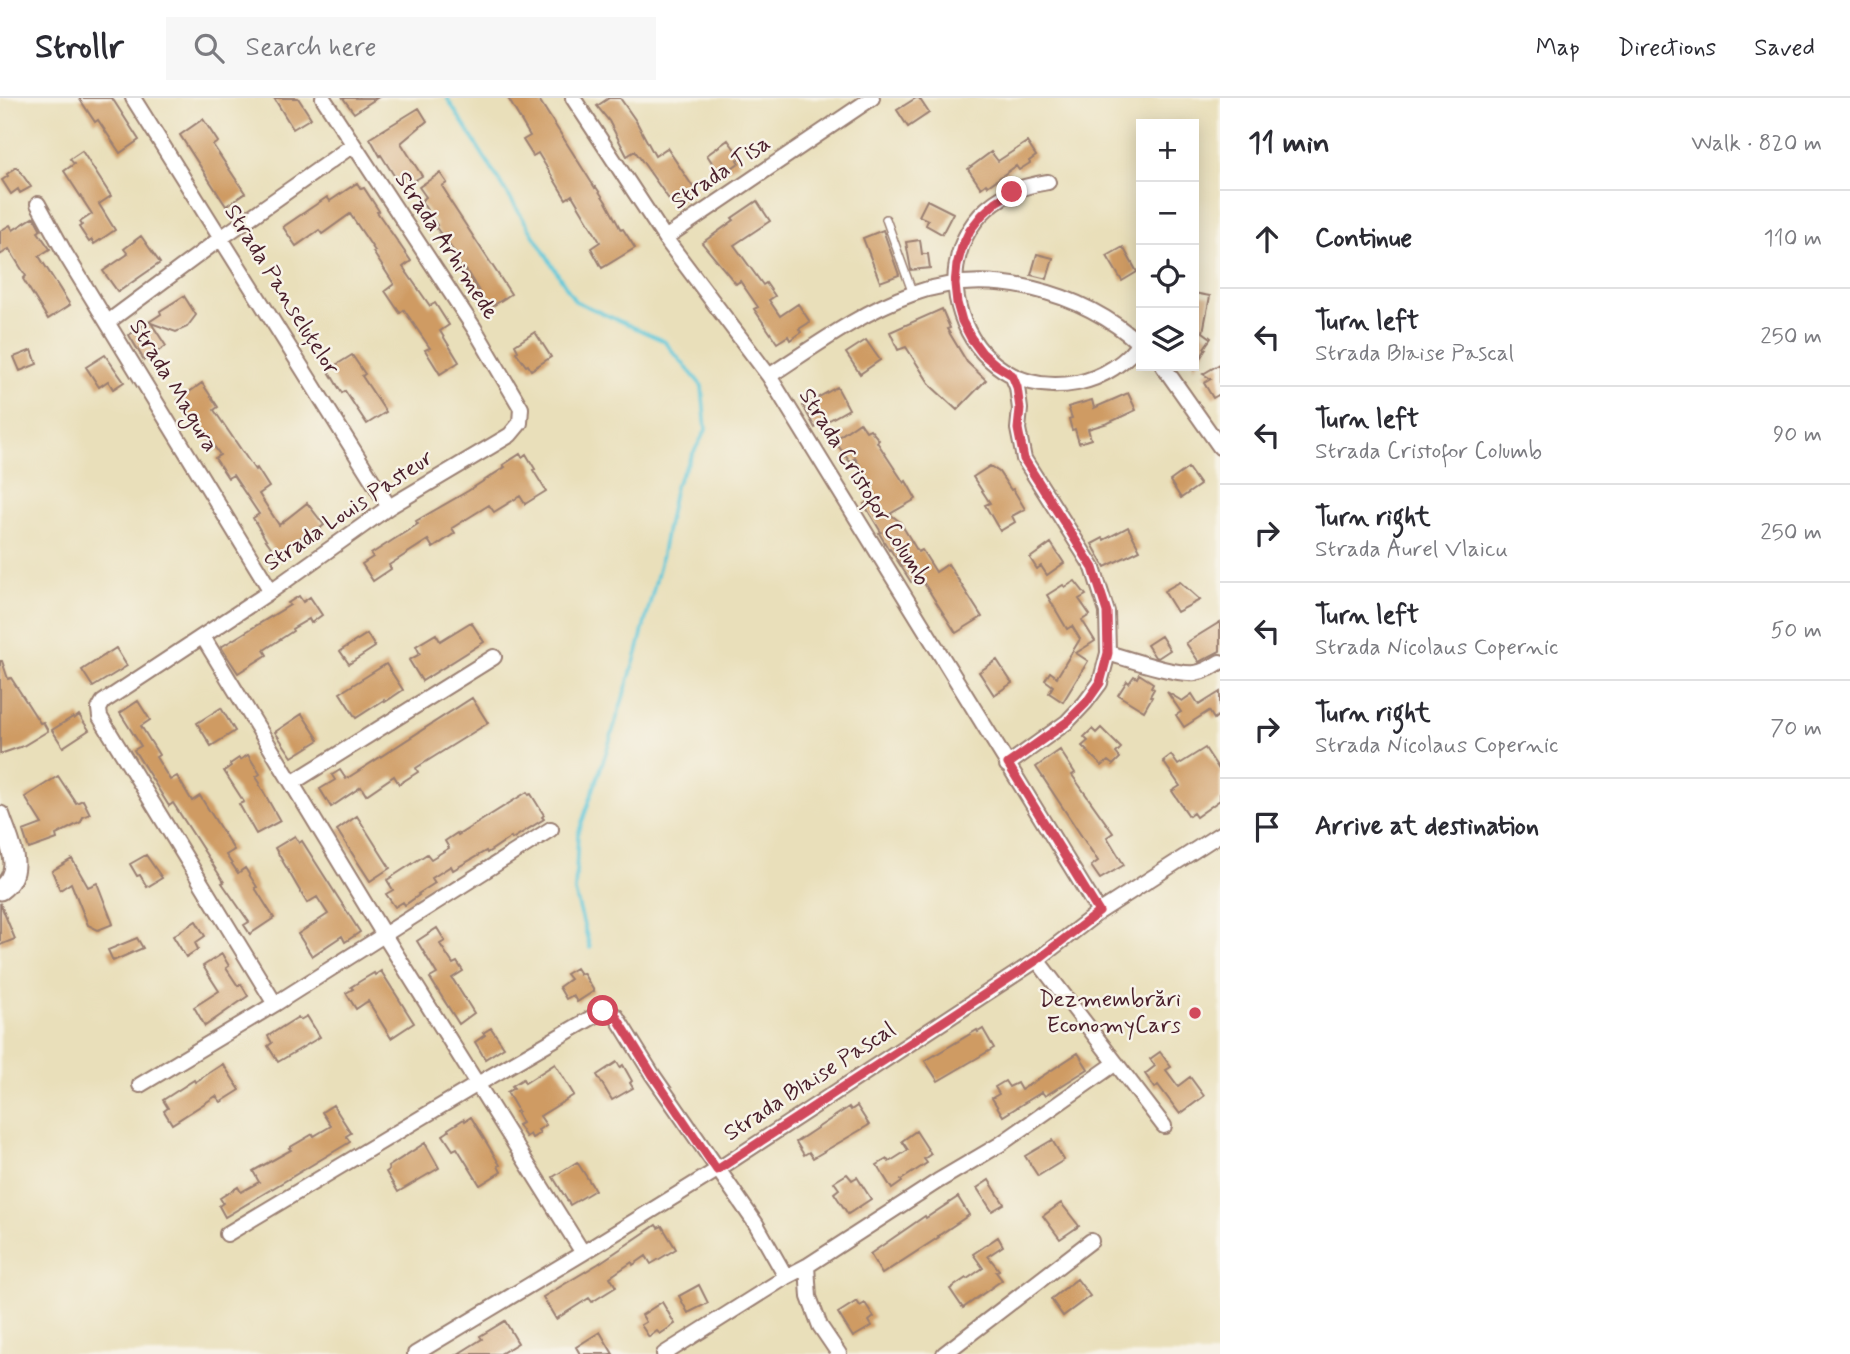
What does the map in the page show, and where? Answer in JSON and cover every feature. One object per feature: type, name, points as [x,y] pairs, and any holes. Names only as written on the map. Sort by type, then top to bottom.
[{"type":"street","name":"Strada Panseluțelor","points":[[133,98],[390,507]]},
{"type":"street","name":"Strada Arhimede","points":[[323,98],[474,328],[521,408],[520,423]]},
{"type":"street","name":"Strada Cristofor Columb","points":[[573,98],[665,238],[769,376],[1099,912]]},
{"type":"street","name":"Strada Tisa","points":[[665,238],[872,98]]},
{"type":"street","points":[[108,322],[353,145]]},
{"type":"street","points":[[1048,182],[1012,192],[996,202],[970,230],[962,247],[955,284],[962,321],[971,338],[982,353],[996,365],[1012,375],[1039,384],[1082,382],[1108,372],[1136,347]]},
{"type":"street","name":"Strada Magura","points":[[38,204],[66,255],[271,591]]},
{"type":"street","points":[[769,376],[873,312],[913,293],[955,284],[997,283],[1040,290],[1084,305],[1136,338]]},
{"type":"street","points":[[1167,371],[1220,447]]},
{"type":"street","points":[[1007,765],[1067,722],[1086,703],[1100,683],[1108,653],[1107,612],[1093,568],[1024,459],[1018,429],[1020,409],[1017,387],[1012,375]]},
{"type":"street","name":"Strada Louis Pasteur","points":[[275,1004],[100,717],[99,709],[103,702],[271,591],[390,507],[510,435],[520,423]]},
{"type":"street","points":[[203,637],[476,1085],[583,1253]]},
{"type":"street","points":[[1108,653],[1181,672],[1196,673],[1220,662]]},
{"type":"street","points":[[292,783],[494,657]]},
{"type":"street","points":[[0,816],[15,867],[7,883]]},
{"type":"street","points":[[140,1085],[275,1004],[551,829]]},
{"type":"street","name":"Strada Blaise Pascal","points":[[415,1354],[717,1170],[1037,960],[1099,912],[1220,834]]},
{"type":"street","points":[[1037,960],[1164,1126]]},
{"type":"street","points":[[227,1234],[603,1011],[616,1016],[652,1074],[756,1224],[786,1277]]},
{"type":"street","points":[[664,1354],[999,1145],[1116,1063]]},
{"type":"street","points":[[943,1354],[1091,1241]]},
{"type":"street","points":[[807,1266],[808,1297],[820,1326],[839,1354]]},
{"type":"lane","points":[[886,219],[913,293]]},
{"type":"building","points":[[79,98],[112,98],[139,140],[120,153]]},
{"type":"building","points":[[274,98],[298,98],[311,118],[293,129]]},
{"type":"building","points":[[343,98],[377,98],[354,113]]},
{"type":"building","points":[[508,98],[538,98],[635,248],[602,268],[591,248],[600,242],[572,195],[566,199],[538,153],[533,156],[523,140],[530,136]]},
{"type":"building","points":[[609,98],[620,98],[655,156],[667,148],[695,190],[673,205],[635,151],[627,156],[609,121],[597,106]]},
{"type":"building","points":[[919,98],[929,113],[908,127],[897,110]]},
{"type":"building","points":[[419,108],[427,121],[401,143],[422,176],[402,188],[370,138]]},
{"type":"building","points":[[203,119],[218,142],[213,145],[245,193],[226,206],[180,135]]},
{"type":"building","points":[[728,140],[741,158],[737,160],[739,163],[724,173],[722,170],[719,173],[707,155]]},
{"type":"building","points":[[1027,142],[1036,156],[1030,163],[1019,170],[1016,166],[981,188],[968,169],[991,152],[998,161]]},
{"type":"building","points":[[82,151],[111,196],[99,204],[115,230],[94,244],[92,240],[89,242],[79,227],[82,225],[80,222],[92,214],[64,171],[74,164],[70,159]]},
{"type":"building","points":[[17,167],[31,187],[20,193],[18,189],[11,194],[2,180]]},
{"type":"building","points":[[440,173],[447,183],[442,186],[448,198],[511,294],[491,307],[466,270],[464,271],[421,201],[426,197],[419,187]]},
{"type":"building","points":[[357,183],[361,189],[364,188],[411,261],[403,267],[430,306],[435,303],[449,325],[440,331],[459,362],[440,374],[425,350],[430,348],[404,310],[400,313],[385,291],[394,284],[350,214],[322,234],[319,230],[296,246],[283,227],[327,197],[330,201]]},
{"type":"building","points":[[927,200],[953,213],[942,234],[926,225],[928,220],[919,216]]},
{"type":"building","points":[[757,201],[770,221],[734,245],[763,285],[766,283],[775,296],[769,300],[780,316],[798,304],[810,322],[799,329],[801,332],[790,340],[788,336],[777,343],[754,309],[758,307],[740,281],[736,284],[702,243]]},
{"type":"building","points":[[34,217],[41,230],[38,232],[50,249],[39,256],[70,305],[48,319],[23,279],[26,276],[9,249],[0,255],[0,231],[10,225],[13,230]]},
{"type":"building","points":[[883,230],[899,275],[880,282],[863,238]]},
{"type":"building","points":[[141,236],[160,263],[118,292],[103,271],[128,254],[124,249]]},
{"type":"building","points":[[920,240],[922,254],[928,254],[930,268],[911,270],[906,242]]},
{"type":"building","points":[[1123,247],[1136,273],[1122,281],[1107,256]]},
{"type":"building","points":[[1037,254],[1053,258],[1047,279],[1031,275]]},
{"type":"building","points":[[1199,294],[1210,296],[1203,332],[1211,338],[1204,348],[1206,349],[1199,360]]},
{"type":"building","points":[[184,296],[196,315],[187,327],[176,332],[151,323],[166,346],[144,360],[129,335]]},
{"type":"building","points":[[942,309],[950,328],[947,329],[967,362],[986,380],[957,410],[931,386],[906,347],[898,350],[890,332]]},
{"type":"building","points":[[535,332],[551,357],[531,370],[516,352],[518,351],[515,345]]},
{"type":"building","points":[[866,340],[880,360],[860,374],[846,353]]},
{"type":"building","points":[[32,350],[37,364],[20,371],[14,357]]},
{"type":"building","points":[[105,355],[124,382],[113,389],[108,381],[99,387],[86,367]]},
{"type":"building","points":[[352,355],[365,374],[362,376],[386,412],[367,424],[345,391],[342,393],[328,370]]},
{"type":"building","points":[[1220,364],[1220,394],[1213,398],[1204,383],[1211,379],[1203,374]]},
{"type":"building","points":[[202,383],[218,407],[214,410],[269,487],[259,494],[279,525],[307,503],[324,525],[304,541],[301,537],[276,554],[266,540],[253,518],[259,514],[233,475],[228,478],[215,458],[220,455],[197,421],[194,423],[178,400]]},
{"type":"building","points":[[837,387],[849,409],[815,428],[803,406]]},
{"type":"building","points":[[1128,393],[1136,410],[1088,429],[1091,439],[1079,443],[1075,429],[1072,430],[1068,407],[1092,400],[1094,408]]},
{"type":"building","points":[[860,422],[866,431],[870,429],[879,440],[877,442],[916,499],[890,514],[900,522],[918,552],[922,550],[936,572],[948,564],[982,617],[956,633],[920,577],[911,582],[889,550],[864,504],[874,498],[862,480],[867,477],[855,458],[850,462],[834,440]]},
{"type":"building","points":[[520,454],[522,457],[526,454],[546,491],[525,504],[520,496],[494,512],[489,505],[452,528],[455,533],[433,548],[428,540],[389,565],[391,569],[373,581],[362,564],[373,557],[371,554],[418,524],[416,521],[505,467],[503,465]]},
{"type":"building","points":[[990,466],[999,472],[1011,490],[1013,489],[1025,509],[1012,516],[1015,522],[1000,531],[985,505],[990,503],[973,477]]},
{"type":"building","points":[[1188,468],[1200,485],[1181,498],[1170,481]]},
{"type":"building","points":[[1128,527],[1140,550],[1105,567],[1092,544]]},
{"type":"building","points":[[1051,543],[1064,563],[1047,575],[1041,566],[1037,569],[1030,558]]},
{"type":"building","points":[[1075,581],[1086,595],[1079,599],[1090,615],[1082,620],[1095,641],[1076,653],[1088,661],[1063,702],[1049,693],[1053,686],[1045,680],[1050,672],[1057,677],[1080,639],[1072,626],[1067,629],[1047,595]]},
{"type":"building","points":[[1180,582],[1200,600],[1177,612],[1164,591]]},
{"type":"building","points":[[299,596],[303,602],[310,597],[322,615],[311,623],[309,619],[292,629],[293,631],[264,650],[267,655],[238,673],[221,647],[290,605],[288,603]]},
{"type":"building","points":[[471,622],[484,642],[422,681],[409,660],[420,654],[416,646],[436,634],[440,641]]},
{"type":"building","points":[[1220,622],[1220,651],[1199,662],[1186,643]]},
{"type":"building","points":[[367,634],[375,647],[349,664],[340,651]]},
{"type":"building","points":[[1161,636],[1170,650],[1158,658],[1147,645]]},
{"type":"building","points":[[116,648],[127,666],[93,687],[82,670]]},
{"type":"building","points":[[997,660],[1012,683],[994,695],[979,672]]},
{"type":"building","points":[[0,661],[8,679],[11,678],[48,731],[23,746],[0,754]]},
{"type":"building","points":[[386,664],[403,690],[356,718],[340,693]]},
{"type":"building","points":[[1139,674],[1153,683],[1151,687],[1154,689],[1144,711],[1118,695],[1127,681],[1129,683]]},
{"type":"building","points":[[1167,692],[1182,701],[1192,694],[1199,705],[1220,692],[1220,714],[1214,719],[1209,711],[1184,727],[1176,715],[1181,712]]},
{"type":"building","points":[[472,698],[488,723],[416,768],[418,772],[399,784],[394,776],[366,795],[361,787],[331,807],[320,789],[335,780],[332,775],[340,770],[346,779]]},
{"type":"building","points":[[138,701],[150,720],[141,726],[159,755],[156,757],[170,780],[177,776],[192,801],[200,796],[234,850],[226,855],[238,873],[245,868],[274,918],[250,934],[244,925],[249,922],[222,883],[224,882],[173,803],[169,806],[134,750],[141,746],[120,713]]},
{"type":"building","points":[[221,708],[235,731],[211,746],[197,723]]},
{"type":"building","points":[[302,714],[319,740],[292,757],[275,732]]},
{"type":"building","points":[[79,715],[89,730],[63,747],[52,730]]},
{"type":"building","points":[[1101,728],[1121,748],[1116,753],[1120,758],[1113,765],[1108,761],[1102,766],[1082,746],[1088,741],[1084,737],[1092,729],[1096,733]]},
{"type":"building","points":[[1205,748],[1220,771],[1220,800],[1196,817],[1193,813],[1189,816],[1172,791],[1180,786],[1163,761],[1171,755],[1178,765]]},
{"type":"building","points":[[1060,750],[1075,773],[1072,775],[1113,833],[1107,837],[1124,865],[1100,879],[1091,866],[1098,861],[1036,767]]},
{"type":"building","points":[[248,755],[260,774],[256,777],[259,784],[280,821],[256,834],[239,804],[244,802],[224,771],[239,758],[240,760]]},
{"type":"building","points":[[58,776],[76,803],[83,800],[90,814],[56,835],[57,839],[29,849],[23,831],[42,824],[25,797]]},
{"type":"building","points":[[527,792],[531,794],[544,819],[487,853],[486,851],[453,870],[451,866],[432,878],[435,883],[419,895],[405,905],[403,902],[395,907],[386,894],[393,890],[387,880],[427,854],[431,859],[449,848],[445,841]]},
{"type":"building","points":[[357,816],[390,868],[370,881],[337,830]]},
{"type":"building","points":[[295,836],[299,843],[302,841],[360,932],[345,942],[342,936],[312,956],[298,934],[328,914],[317,897],[307,903],[275,848]]},
{"type":"building","points":[[146,855],[162,878],[147,887],[130,864]]},
{"type":"building","points":[[72,859],[88,887],[97,883],[113,924],[98,930],[88,925],[71,883],[60,890],[52,871]]},
{"type":"building","points":[[0,903],[15,939],[0,945]]},
{"type":"building","points":[[196,921],[205,936],[195,943],[198,949],[186,957],[173,936]]},
{"type":"building","points":[[437,928],[445,941],[440,944],[453,964],[457,962],[463,971],[452,978],[474,1013],[459,1024],[430,978],[437,974],[417,941]]},
{"type":"building","points":[[137,938],[143,948],[113,961],[108,950]]},
{"type":"building","points":[[222,954],[229,966],[226,968],[248,996],[205,1026],[194,1007],[219,991],[203,966]]},
{"type":"building","points":[[576,968],[580,974],[583,973],[594,991],[577,1002],[573,995],[566,999],[559,987],[570,979],[566,974]]},
{"type":"building","points":[[381,971],[414,1023],[391,1038],[368,1001],[356,1009],[346,993],[362,980]]},
{"type":"building","points":[[307,1016],[320,1037],[278,1062],[268,1046],[272,1043],[268,1036],[298,1017],[300,1020]]},
{"type":"building","points":[[491,1028],[504,1047],[485,1059],[475,1042]]},
{"type":"building","points":[[983,1029],[994,1048],[938,1081],[925,1061]]},
{"type":"building","points":[[1160,1052],[1171,1067],[1166,1070],[1178,1086],[1190,1077],[1204,1096],[1180,1114],[1158,1085],[1155,1088],[1145,1074],[1155,1066],[1150,1059]]},
{"type":"building","points":[[1078,1053],[1088,1069],[1045,1096],[1042,1092],[1003,1116],[992,1098],[999,1094],[995,1087],[1005,1081],[1009,1087],[1017,1083],[1021,1090]]},
{"type":"building","points":[[617,1062],[620,1067],[623,1065],[633,1088],[612,1100],[597,1075]]},
{"type":"building","points":[[223,1064],[240,1090],[221,1102],[216,1096],[172,1124],[164,1111],[168,1108],[163,1100]]},
{"type":"building","points":[[555,1064],[574,1095],[540,1116],[546,1125],[532,1138],[530,1134],[526,1137],[518,1125],[522,1123],[516,1112],[518,1111],[507,1092],[523,1079],[525,1083]]},
{"type":"building","points":[[333,1105],[351,1133],[346,1136],[350,1142],[225,1217],[219,1206],[223,1203],[220,1198],[238,1187],[241,1192],[259,1182],[253,1171],[331,1126],[322,1112]]},
{"type":"building","points":[[857,1106],[869,1125],[813,1158],[809,1152],[804,1155],[796,1142],[849,1107],[851,1110]]},
{"type":"building","points":[[471,1117],[500,1165],[498,1166],[501,1172],[480,1185],[457,1148],[453,1150],[443,1135],[448,1129]]},
{"type":"building","points":[[916,1131],[931,1154],[924,1159],[927,1163],[892,1189],[877,1165],[887,1159],[889,1162],[908,1150],[902,1141]]},
{"type":"building","points":[[1052,1140],[1064,1160],[1038,1176],[1025,1156]]},
{"type":"building","points":[[425,1143],[439,1168],[398,1192],[386,1172],[388,1167]]},
{"type":"building","points":[[577,1162],[595,1190],[570,1205],[553,1177]]},
{"type":"building","points":[[847,1174],[852,1180],[857,1177],[871,1199],[848,1214],[834,1193],[839,1189],[834,1182]]},
{"type":"building","points":[[989,1180],[1004,1204],[992,1211],[977,1188]]},
{"type":"building","points":[[958,1197],[969,1215],[882,1274],[870,1254]]},
{"type":"building","points":[[1061,1203],[1079,1226],[1060,1239],[1043,1216]]},
{"type":"building","points":[[656,1225],[658,1228],[662,1226],[676,1249],[651,1264],[646,1256],[633,1265],[632,1262],[610,1277],[616,1287],[592,1302],[589,1298],[556,1319],[543,1297]]},
{"type":"building","points":[[998,1237],[1003,1246],[988,1256],[999,1270],[996,1272],[1002,1280],[963,1308],[950,1289],[983,1268],[973,1254]]},
{"type":"building","points":[[1077,1279],[1090,1296],[1063,1316],[1051,1299]]},
{"type":"building","points":[[699,1285],[708,1303],[688,1313],[679,1296]]},
{"type":"building","points":[[857,1301],[860,1306],[865,1303],[874,1317],[869,1321],[872,1326],[853,1337],[838,1313]]},
{"type":"building","points":[[662,1302],[675,1324],[660,1334],[657,1331],[649,1337],[641,1325],[646,1322],[642,1315]]},
{"type":"building","points":[[505,1321],[518,1343],[500,1354],[458,1354],[482,1339],[480,1336]]},
{"type":"building","points":[[600,1332],[613,1354],[580,1354],[576,1347]]},
{"type":"waterway","points":[[447,98],[575,301],[664,341],[702,386],[706,430],[675,486],[660,564],[637,653],[578,834],[575,892],[590,948]]},
{"type":"place","name":"Dezmembrări EconomyCars","points":[[1195,1013]]},
{"type":"route","points":[[603,1011],[616,1016],[717,1170],[1037,960],[1099,912],[1008,764],[1067,722],[1086,703],[1100,683],[1108,653],[1107,612],[1093,568],[1024,459],[1018,429],[1020,409],[1017,387],[1012,375],[982,353],[962,321],[957,303],[957,265],[970,230],[996,202],[1012,192]]}]
